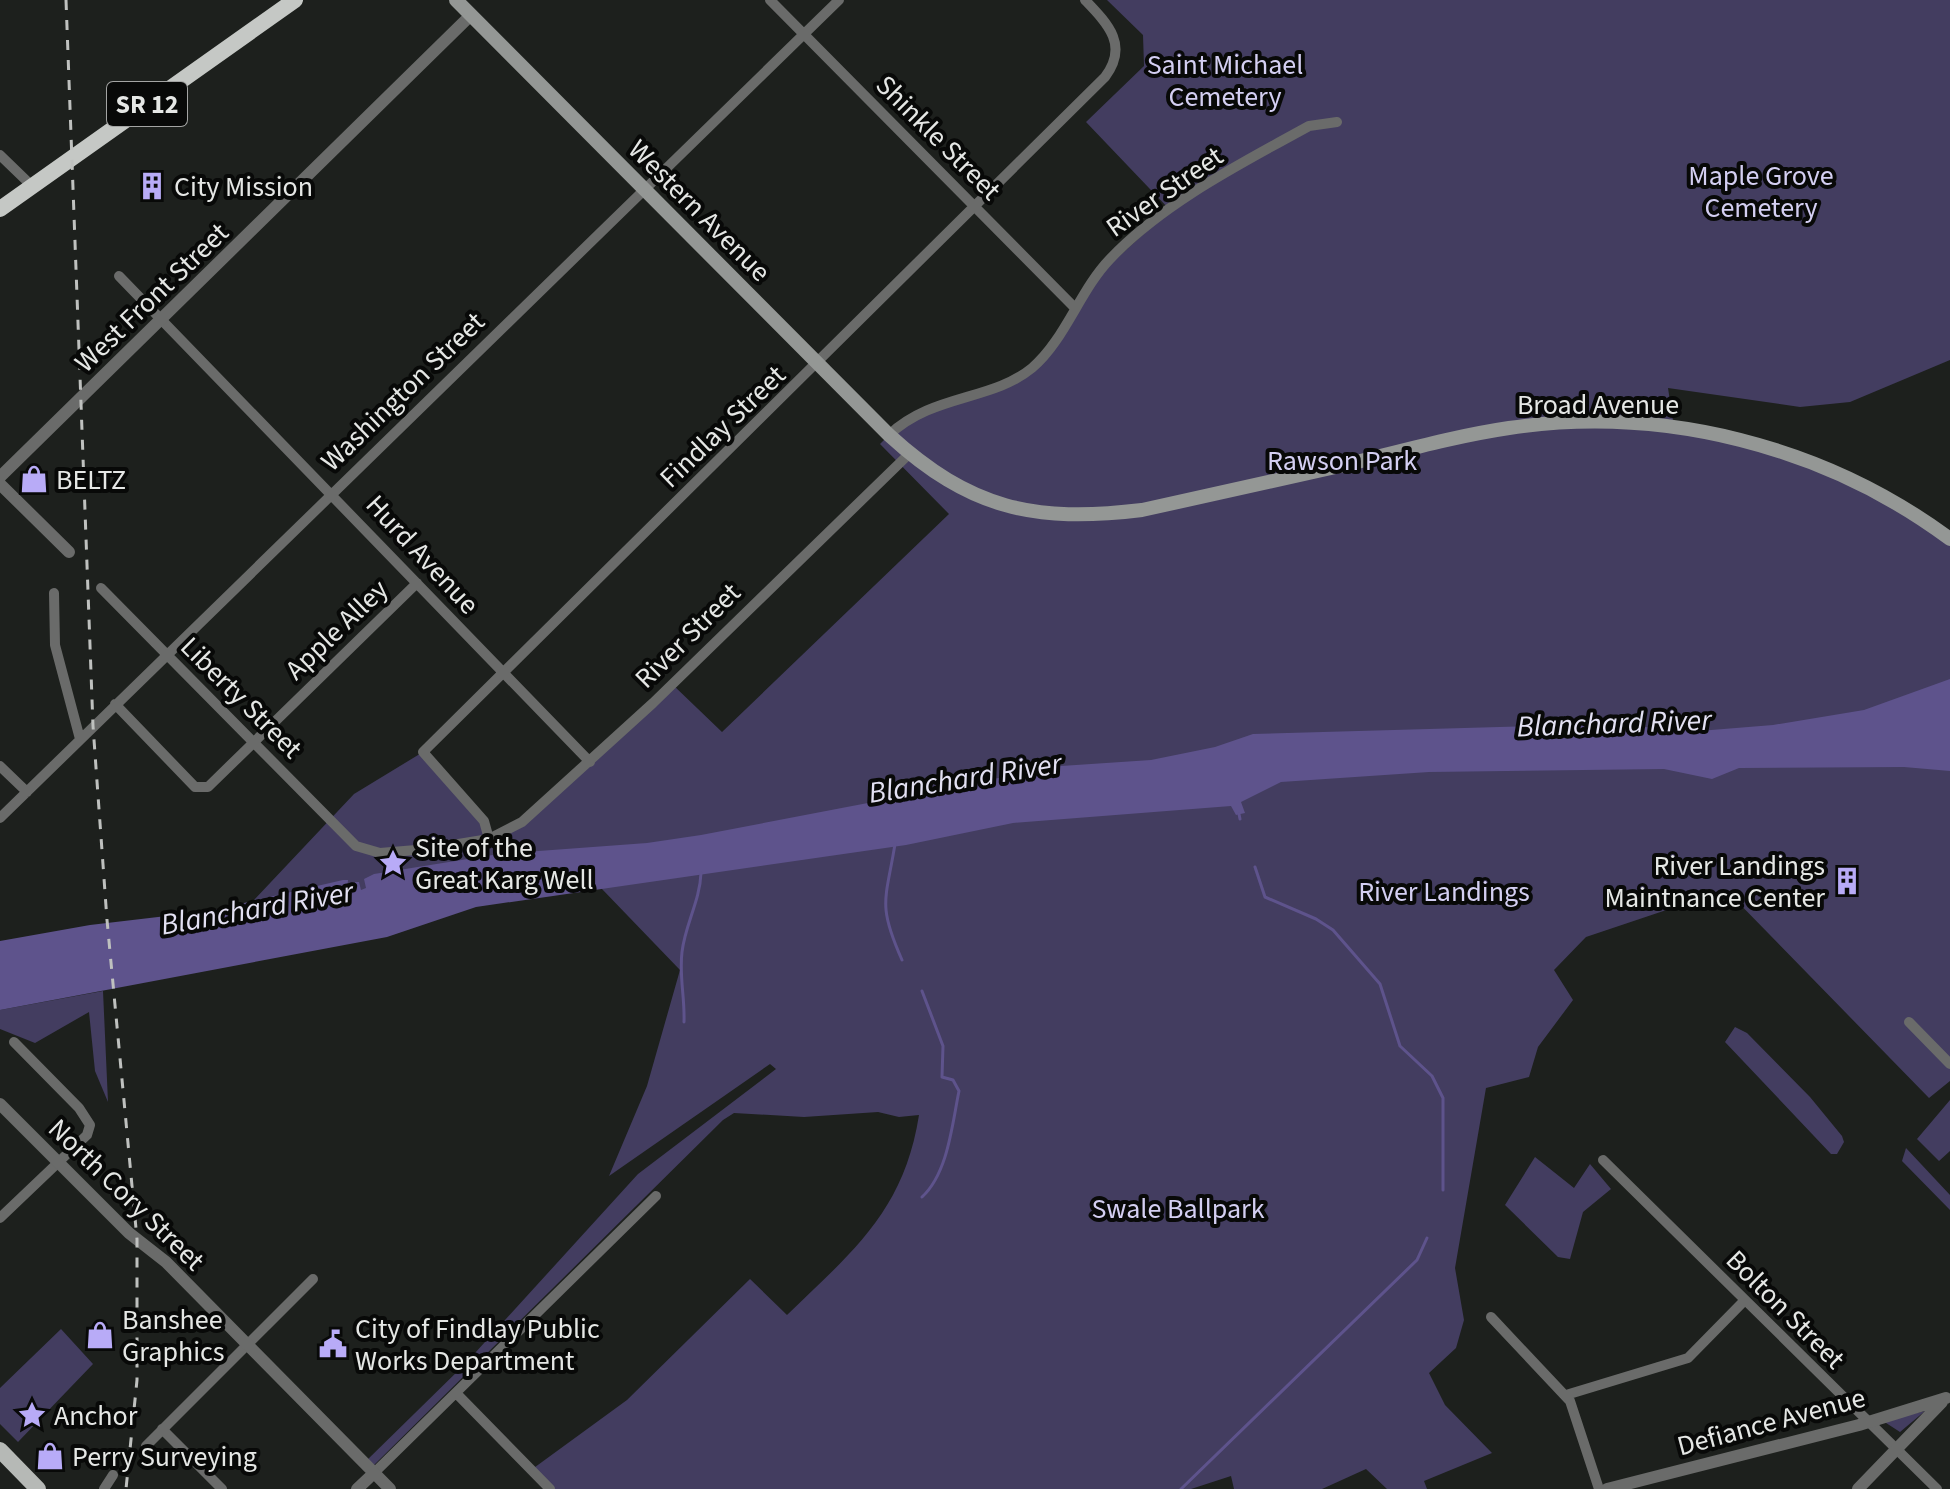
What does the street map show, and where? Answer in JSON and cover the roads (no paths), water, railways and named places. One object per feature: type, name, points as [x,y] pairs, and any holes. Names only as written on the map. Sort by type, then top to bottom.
[{"type":"highway","name":"SR 12","points":[[0,209],[295,0]]},
{"type":"main road","name":"Western Avenue","points":[[456,0],[909,454]]},
{"type":"main road","name":"Broad Avenue","points":[[909,454],[939,476],[985,499],[1043,514],[1083,517],[1142,510],[1511,428],[1573,424],[1674,427],[1764,446],[1826,468],[1886,497],[1950,539]]},
{"type":"main road","points":[[0,1450],[38,1489]]},
{"type":"street","name":"Shinkle Street","points":[[770,0],[1075,308]]},
{"type":"street","name":"Washington Street","points":[[0,818],[839,0]]},
{"type":"street","name":"Findlay Street","points":[[489,839],[484,821],[423,752],[976,209],[1105,77],[1114,62],[1116,45],[1111,28],[1085,0]]},
{"type":"street","name":"West Front Street","points":[[0,477],[471,15]]},
{"type":"street","name":"River Street","points":[[889,435],[911,415],[1028,371],[1109,260],[1171,210],[1309,126],[1337,122]]},
{"type":"street","points":[[0,155],[32,186]]},
{"type":"street","name":"Hurd Avenue","points":[[119,276],[333,492],[590,762]]},
{"type":"street","name":"River Street","points":[[489,839],[522,822],[590,762],[909,454]]},
{"type":"street","points":[[0,484],[69,552]]},
{"type":"street","name":"Apple Alley","points":[[115,704],[195,787],[208,787],[417,583]]},
{"type":"street","name":"Liberty Street","points":[[101,588],[348,840],[363,850],[397,853],[489,839]]},
{"type":"street","points":[[54,593],[55,645],[80,739]]},
{"type":"street","points":[[0,766],[27,792]]},
{"type":"street","points":[[1909,1022],[1950,1064]]},
{"type":"street","points":[[0,1218],[89,1129],[85,1115],[14,1042]]},
{"type":"street","name":"North Cory Street","points":[[0,1104],[129,1233],[166,1262],[390,1489]]},
{"type":"street","name":"Bolton Street","points":[[1603,1160],[1743,1302],[1937,1489]]},
{"type":"street","points":[[357,1489],[656,1196]]},
{"type":"street","points":[[146,1446],[313,1279]]},
{"type":"street","points":[[1566,1395],[1688,1358],[1743,1302]]},
{"type":"street","points":[[1491,1317],[1566,1395],[1574,1408],[1599,1489]]},
{"type":"street","points":[[456,1393],[550,1489]]},
{"type":"street","points":[[1858,1489],[1948,1396]]},
{"type":"street","name":"Defiance Avenue","points":[[1607,1489],[1869,1421],[1948,1396]]},
{"type":"street","points":[[162,1429],[222,1489]]},
{"type":"street","points":[[104,1489],[113,1475]]},
{"type":"water","name":"Blanchard River","points":[[1950,679],[1950,771],[1904,767],[1739,768],[1712,779],[1664,769],[1429,772],[1281,782],[1241,802],[1245,813],[1236,815],[1231,806],[1013,823],[906,845],[476,907],[387,937],[0,1010],[0,941],[90,925],[209,911],[343,880],[348,880],[347,890],[349,883],[354,886],[355,882],[359,882],[361,890],[366,888],[364,879],[374,874],[499,854],[647,843],[701,835],[1061,766],[1151,760],[1215,747],[1253,734],[1604,724],[1699,731],[1773,725],[1864,710]]},
{"type":"waterway","points":[[1239,814],[1240,819]]},
{"type":"waterway","points":[[895,844],[886,913],[902,960]]},
{"type":"waterway","points":[[1255,867],[1265,897],[1316,919],[1333,930],[1380,984],[1400,1046],[1432,1076],[1443,1098],[1443,1190]]},
{"type":"waterway","points":[[684,1022],[682,952],[701,873]]},
{"type":"waterway","points":[[922,991],[943,1046],[942,1077],[953,1080],[959,1091],[943,1162],[931,1187],[922,1197]]},
{"type":"waterway","points":[[1181,1489],[1417,1260],[1427,1238]]},
{"type":"railway","points":[[66,0],[93,726],[107,920],[137,1239],[137,1380],[126,1489]]},
{"type":"place","name":"City Mission","points":[[152,186]]},
{"type":"place","name":"BELTZ","points":[[34,479]]},
{"type":"place","name":"Site of the Great Karg Well","points":[[393,863]]},
{"type":"place","name":"River Landings Maintnance Center","points":[[1847,881]]},
{"type":"place","name":"Banshee Graphics","points":[[100,1335]]},
{"type":"place","name":"City of Findlay Public Works Department","points":[[333,1344]]},
{"type":"place","name":"Anchor","points":[[32,1415]]},
{"type":"place","name":"Perry Surveying","points":[[50,1456]]},
{"type":"park label","name":"Saint Michael Cemetery","points":[[1225,80]]},
{"type":"park label","name":"Maple Grove Cemetery","points":[[1761,191]]},
{"type":"park label","name":"Rawson Park","points":[[1342,460]]},
{"type":"park label","name":"River Landings","points":[[1444,891]]},
{"type":"park label","name":"Swale Ballpark","points":[[1178,1208]]}]
